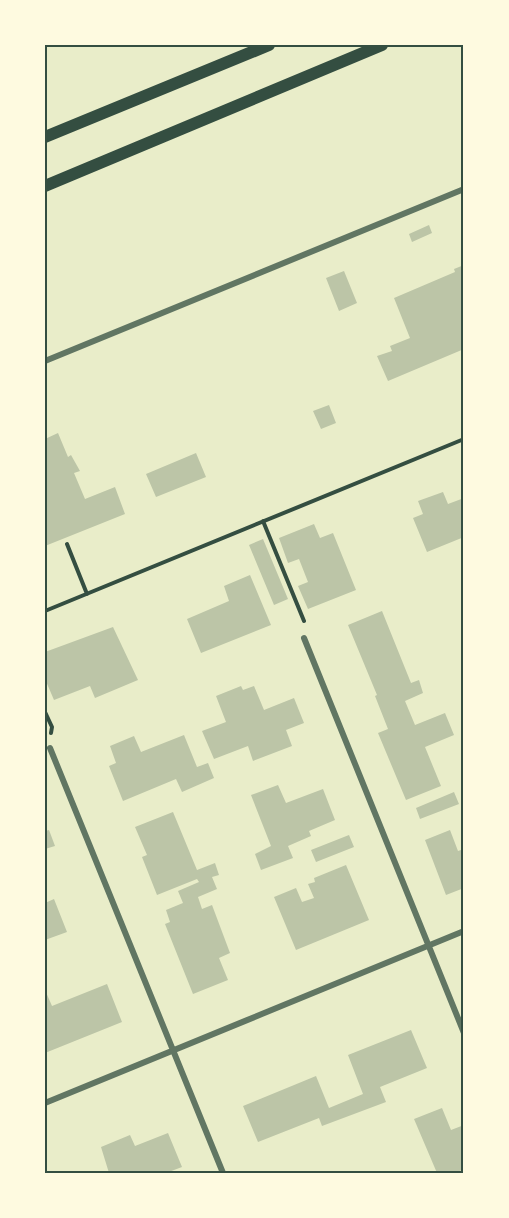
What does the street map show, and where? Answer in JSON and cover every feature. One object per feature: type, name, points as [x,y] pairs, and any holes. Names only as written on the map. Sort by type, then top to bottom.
[{"type":"main road","points":[[45,137],[269,45]]},
{"type":"main road","points":[[45,186],[382,45]]},
{"type":"street","points":[[45,361],[464,189]]},
{"type":"street","points":[[304,638],[464,1033]]},
{"type":"street","points":[[50,748],[223,1173]]},
{"type":"street","points":[[45,1103],[464,931]]},
{"type":"path","points":[[45,611],[464,439]]},
{"type":"path","points":[[263,522],[304,621],[304,638]]},
{"type":"path","points":[[67,544],[87,594]]},
{"type":"building","points":[[429,225],[432,233],[412,242],[409,234]]},
{"type":"building","points":[[464,265],[464,349],[388,381],[377,356],[392,351],[390,346],[410,338],[394,298],[455,272],[454,269]]},
{"type":"building","points":[[344,271],[357,303],[339,311],[326,278]]},
{"type":"building","points":[[329,405],[336,423],[321,429],[313,411]]},
{"type":"building","points":[[58,433],[68,457],[71,455],[80,471],[74,473],[85,499],[115,487],[125,514],[45,546],[45,439]]},
{"type":"building","points":[[196,453],[206,477],[156,497],[146,474]]},
{"type":"building","points":[[443,492],[448,504],[464,498],[464,537],[427,552],[413,518],[423,514],[418,501]]},
{"type":"building","points":[[314,524],[320,538],[333,533],[356,590],[308,609],[298,586],[308,582],[299,559],[288,563],[279,538]]},
{"type":"building","points":[[263,539],[288,599],[274,605],[249,545]]},
{"type":"building","points":[[250,575],[271,625],[201,653],[187,619],[229,601],[224,586]]},
{"type":"building","points":[[382,611],[411,683],[419,680],[423,693],[405,701],[415,725],[445,713],[454,735],[425,747],[441,786],[406,800],[378,733],[388,729],[375,696],[377,695],[348,625]]},
{"type":"building","points":[[113,627],[138,680],[95,698],[90,686],[54,700],[45,679],[45,652]]},
{"type":"building","points":[[241,686],[243,690],[254,686],[264,710],[294,698],[304,723],[286,730],[292,746],[253,761],[248,746],[214,759],[202,731],[226,722],[216,696]]},
{"type":"building","points":[[184,735],[197,767],[208,763],[214,778],[182,792],[176,779],[123,801],[109,766],[116,763],[110,746],[134,736],[141,752]]},
{"type":"building","points":[[278,785],[286,803],[323,789],[335,820],[309,831],[311,836],[288,846],[293,858],[261,870],[255,854],[271,846],[251,795]]},
{"type":"building","points":[[454,792],[459,804],[420,819],[416,808]]},
{"type":"building","points":[[173,812],[197,870],[215,863],[219,875],[212,877],[217,889],[198,897],[202,909],[212,905],[230,953],[219,958],[228,980],[193,994],[165,924],[170,922],[166,910],[183,903],[178,891],[199,882],[197,879],[157,895],[142,857],[147,855],[135,827]]},
{"type":"building","points":[[49,830],[55,846],[45,849],[45,831]]},
{"type":"building","points":[[450,830],[458,851],[464,849],[464,888],[446,895],[425,840]]},
{"type":"building","points":[[349,835],[354,847],[316,862],[311,850]]},
{"type":"building","points":[[346,865],[369,920],[296,950],[274,897],[296,888],[302,902],[314,898],[308,884],[315,882],[314,878]]},
{"type":"building","points":[[54,899],[67,932],[45,940],[45,903]]},
{"type":"building","points":[[107,984],[122,1022],[45,1053],[45,990],[52,1006]]},
{"type":"building","points":[[411,1030],[427,1068],[380,1087],[386,1102],[322,1126],[319,1118],[258,1142],[243,1106],[316,1076],[329,1108],[363,1094],[348,1055]]},
{"type":"building","points":[[442,1108],[451,1130],[464,1125],[464,1169],[455,1173],[437,1173],[414,1119]]},
{"type":"building","points":[[168,1133],[182,1167],[166,1173],[109,1173],[101,1147],[130,1135],[135,1146]]}]
